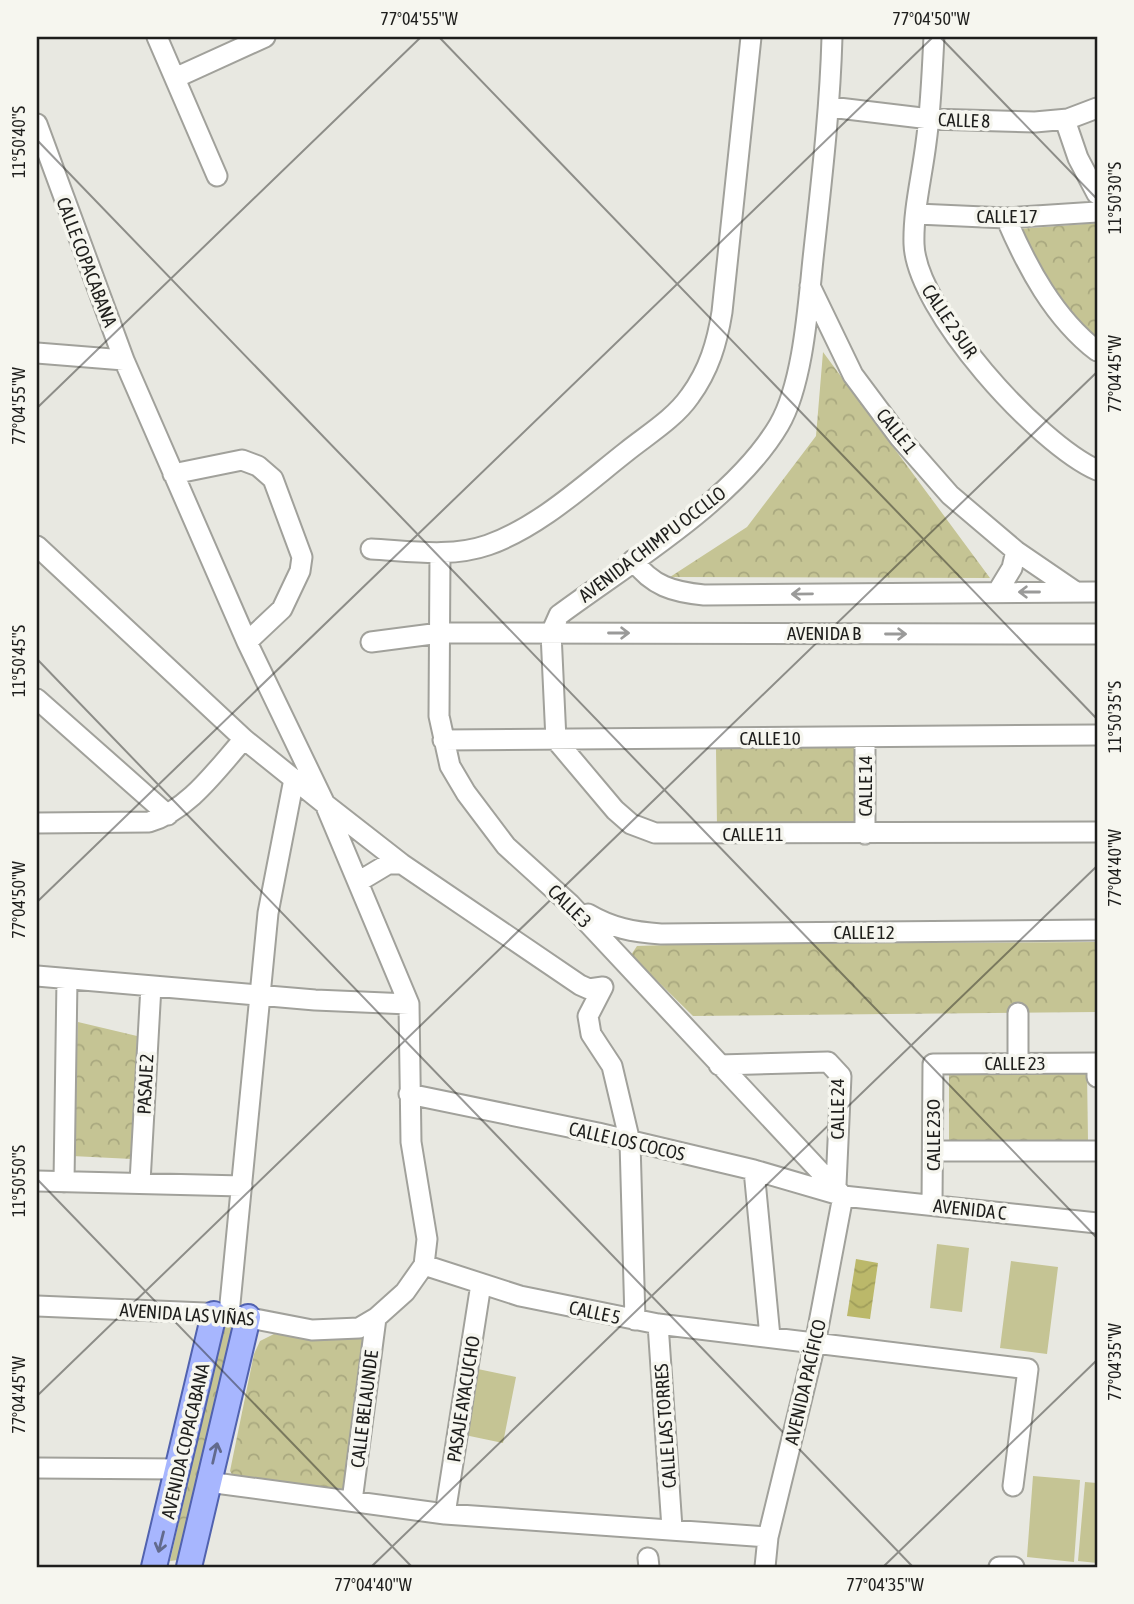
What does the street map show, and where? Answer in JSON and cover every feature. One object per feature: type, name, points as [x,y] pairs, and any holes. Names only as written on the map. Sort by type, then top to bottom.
[{"type":"main road","name":"AVENIDA COPACABANA","points":[[154,1567],[179,1469],[230,1315]]},
{"type":"main road","name":"AVENIDA COPACABANA","points":[[189,1567],[208,1482],[230,1315]]},
{"type":"street","points":[[157,37],[217,176]]},
{"type":"street","points":[[175,78],[265,37]]},
{"type":"street","points":[[371,549],[440,554],[487,546],[521,529],[573,493],[668,420],[689,399],[704,375],[716,345],[722,312],[751,37]]},
{"type":"street","name":"AVENIDA CHIMPU OCCLLO","points":[[551,633],[559,615],[723,493],[780,424],[798,368],[810,286],[830,107],[832,37]]},
{"type":"street","name":"CALLE 2 SUR","points":[[934,37],[930,119],[914,244],[919,274],[938,309],[1000,390],[1052,442],[1081,463],[1097,470]]},
{"type":"street","name":"CALLE 8","points":[[830,107],[930,119],[1065,120],[1097,108]]},
{"type":"street","points":[[1065,120],[1078,158],[1097,194]]},
{"type":"street","name":"CALLE COPACABANA","points":[[37,124],[124,360],[247,642],[325,804],[409,1004]]},
{"type":"street","name":"CALLE 17","points":[[917,214],[1006,218],[1097,212]]},
{"type":"street","points":[[1006,218],[1026,265],[1051,302],[1097,351]]},
{"type":"street","name":"CALLE 1","points":[[810,286],[853,375],[900,438],[950,495],[1016,551],[1076,592]]},
{"type":"street","points":[[37,353],[124,360]]},
{"type":"street","points":[[173,474],[242,460],[258,466],[273,479],[302,557],[300,571],[282,609],[247,642]]},
{"type":"street","points":[[37,546],[244,738],[402,864],[580,985],[589,989],[603,987]]},
{"type":"street","points":[[998,592],[1012,568],[1016,551]]},
{"type":"street","name":"CALLE 3","points":[[440,554],[439,716],[450,766],[482,817],[506,846],[570,904],[839,1190]]},
{"type":"street","name":"AVENIDA B","points":[[633,560],[646,577],[681,593],[1097,592]]},
{"type":"street","points":[[371,642],[440,633],[551,633],[556,740]]},
{"type":"street","name":"AVENIDA B","points":[[551,633],[1097,634]]},
{"type":"street","points":[[37,699],[168,815]]},
{"type":"street","name":"CALLE 10","points":[[443,740],[1097,734]]},
{"type":"street","points":[[37,823],[149,822],[168,815],[198,790],[244,738]]},
{"type":"street","name":"CALLE 14","points":[[864,738],[865,834]]},
{"type":"street","name":"CALLE 11","points":[[556,740],[615,810],[631,824],[655,833],[1097,832]]},
{"type":"street","points":[[230,1315],[260,995],[276,863],[294,779]]},
{"type":"street","points":[[358,882],[388,864],[402,864]]},
{"type":"street","name":"CALLE 12","points":[[570,904],[604,924],[631,932],[1097,930]]},
{"type":"street","points":[[631,932],[622,959],[588,1016],[591,1034],[612,1066],[630,1142],[635,1320]]},
{"type":"street","points":[[37,976],[260,995],[409,1004],[411,1142],[427,1239],[424,1265],[405,1292],[376,1318]]},
{"type":"street","points":[[64,1182],[67,979]]},
{"type":"street","name":"PASAJE 2","points":[[140,1182],[151,986]]},
{"type":"street","points":[[1018,1013],[1018,1063]]},
{"type":"street","name":"CALLE 24","points":[[719,1065],[828,1062],[836,1068],[841,1076],[839,1190]]},
{"type":"street","points":[[1097,1063],[1097,1077]]},
{"type":"street","name":"CALLE 23","points":[[933,1064],[1097,1063]]},
{"type":"street","name":"CALLE 23O","points":[[932,1205],[933,1064]]},
{"type":"street","name":"CALLE LOS COCOS","points":[[409,1094],[839,1190]]},
{"type":"street","points":[[933,1151],[1097,1152]]},
{"type":"street","points":[[754,1170],[770,1337]]},
{"type":"street","points":[[37,1181],[242,1186]]},
{"type":"street","name":"AVENIDA C","points":[[839,1190],[932,1205],[1097,1223]]},
{"type":"street","name":"AVENIDA PACÍFICO","points":[[765,1567],[768,1537],[815,1344],[839,1190]]},
{"type":"street","name":"CALLE 5","points":[[424,1265],[520,1296],[658,1324],[1028,1370],[1013,1486]]},
{"type":"street","name":"PASAJE AYACUCHO","points":[[445,1514],[481,1284]]},
{"type":"street","name":"AVENIDA LAS VIÑAS","points":[[37,1306],[230,1315],[312,1330],[339,1331],[359,1328],[376,1318]]},
{"type":"street","name":"CALLE BELAUNDE","points":[[352,1501],[376,1318]]},
{"type":"street","name":"CALLE LAS TORRES","points":[[658,1324],[672,1528]]},
{"type":"street","points":[[37,1468],[179,1469]]},
{"type":"street","points":[[208,1482],[445,1514],[672,1528],[768,1537]]},
{"type":"street","points":[[999,1567],[1014,1567]]},
{"type":"green space","points":[[1097,223],[1097,340],[1061,303],[1018,229]]},
{"type":"green space","points":[[823,352],[990,578],[670,577],[747,527],[816,436]]},
{"type":"green space","points":[[854,747],[856,824],[717,826],[716,749]]},
{"type":"green space","points":[[1097,942],[1097,1012],[693,1016],[631,955],[637,946],[695,944]]},
{"type":"green space","points":[[78,1022],[137,1036],[132,1159],[72,1156]]},
{"type":"green space","points":[[1087,1071],[1088,1141],[949,1141],[949,1072]]},
{"type":"green space","points":[[937,1244],[969,1248],[962,1312],[930,1308]]},
{"type":"green space","points":[[1011,1261],[1058,1267],[1047,1354],[1000,1348]]},
{"type":"green space","points":[[229,1324],[234,1328],[178,1560],[170,1561],[223,1326]]},
{"type":"green space","points":[[274,1334],[314,1338],[364,1335],[368,1341],[344,1488],[337,1491],[236,1481],[230,1471],[254,1354],[260,1341]]},
{"type":"green space","points":[[473,1368],[516,1377],[503,1443],[460,1434]]},
{"type":"green space","points":[[1033,1476],[1080,1480],[1074,1562],[1027,1557]]},
{"type":"green space","points":[[1085,1482],[1097,1483],[1097,1563],[1078,1561]]},
{"type":"water","points":[[856,1259],[878,1263],[870,1319],[847,1316]]}]
